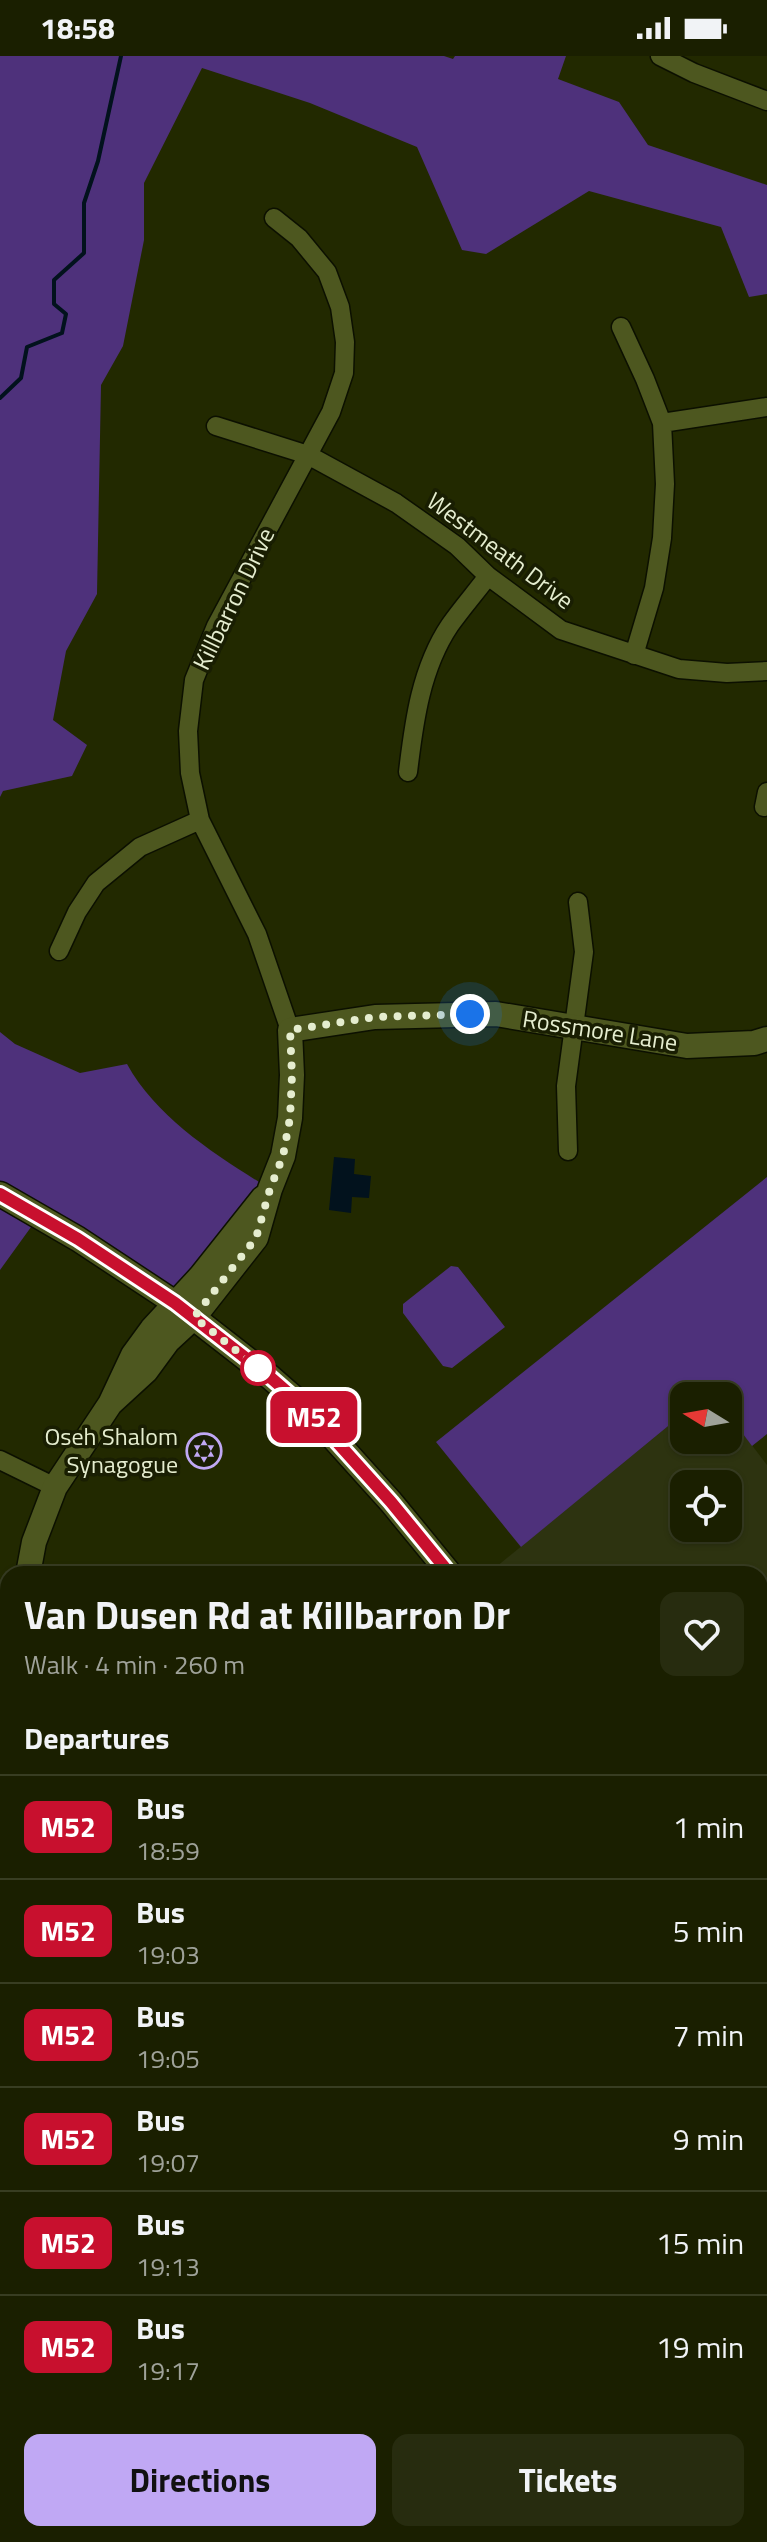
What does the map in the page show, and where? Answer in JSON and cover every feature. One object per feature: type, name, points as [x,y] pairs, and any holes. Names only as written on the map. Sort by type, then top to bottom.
[{"type":"street","points":[[660,56],[686,62],[767,101]]},
{"type":"street","name":"Killbarron Drive","points":[[30,1566],[34,1542],[55,1487],[110,1404],[146,1371],[185,1310],[256,1238],[283,1156],[290,1118],[290,1030],[257,934],[200,820],[190,773],[188,731],[194,680],[216,626],[331,412],[344,373],[345,342],[340,307],[327,272],[299,238],[274,218]]},
{"type":"street","points":[[621,327],[662,423],[665,484],[662,538],[654,588],[634,655]]},
{"type":"street","points":[[662,423],[767,407]]},
{"type":"street","name":"Westmeath Drive","points":[[216,426],[308,455],[396,503],[457,546],[488,576],[561,630],[679,669],[727,673],[767,671]]},
{"type":"street","points":[[408,772],[415,712],[430,667],[449,627],[488,576]]},
{"type":"street","points":[[59,951],[77,912],[96,883],[140,847],[200,820]]},
{"type":"street","points":[[568,1151],[566,1086],[584,952],[578,902]]},
{"type":"street","name":"Rossmore Lane","points":[[290,1030],[375,1017],[496,1014],[687,1046],[754,1043],[767,1039]]},
{"type":"street","points":[[0,1194],[78,1239],[185,1310],[270,1377],[310,1412],[443,1566]]},
{"type":"street","points":[[0,1460],[55,1487]]},
{"type":"shaded area","points":[[0,56],[444,56],[453,59],[455,56],[566,56],[558,79],[619,102],[648,145],[767,185],[767,294],[749,297],[721,227],[589,191],[486,254],[462,250],[417,147],[310,103],[202,68],[144,183],[144,240],[123,346],[101,385],[97,594],[66,651],[53,720],[87,745],[72,776],[3,791],[0,797]]},
{"type":"shaded area","points":[[0,1032],[15,1044],[80,1073],[127,1064],[155,1103],[172,1119],[210,1150],[270,1189],[175,1303],[39,1216],[0,1270]]},
{"type":"shaded area","points":[[767,1177],[767,1434],[752,1446],[742,1433],[742,1382],[670,1382],[670,1425],[521,1547],[436,1442]]},
{"type":"shaded area","points":[[451,1266],[458,1267],[505,1327],[452,1368],[443,1366],[403,1313],[403,1304]]},
{"type":"shaded area","points":[[670,1424],[670,1454],[742,1454],[742,1432],[767,1465],[767,1566],[497,1566]]},
{"type":"water","points":[[334,1157],[355,1159],[354,1174],[371,1176],[369,1198],[352,1197],[351,1213],[329,1210]]},
{"type":"waterway","points":[[0,398],[21,378],[27,347],[62,333],[66,314],[54,304],[54,280],[84,253],[84,203],[98,161],[121,56]]},
{"type":"bus line","name":"M52","points":[[0,1194],[78,1239],[175,1303],[270,1377],[310,1412],[443,1566]]},
{"type":"place","name":"Oseh Shalom Synagogue","points":[[204,1451]]},
{"type":"route","points":[[258,1368],[194,1317],[256,1238],[283,1156],[290,1118],[290,1030],[375,1017],[470,1014]]}]
